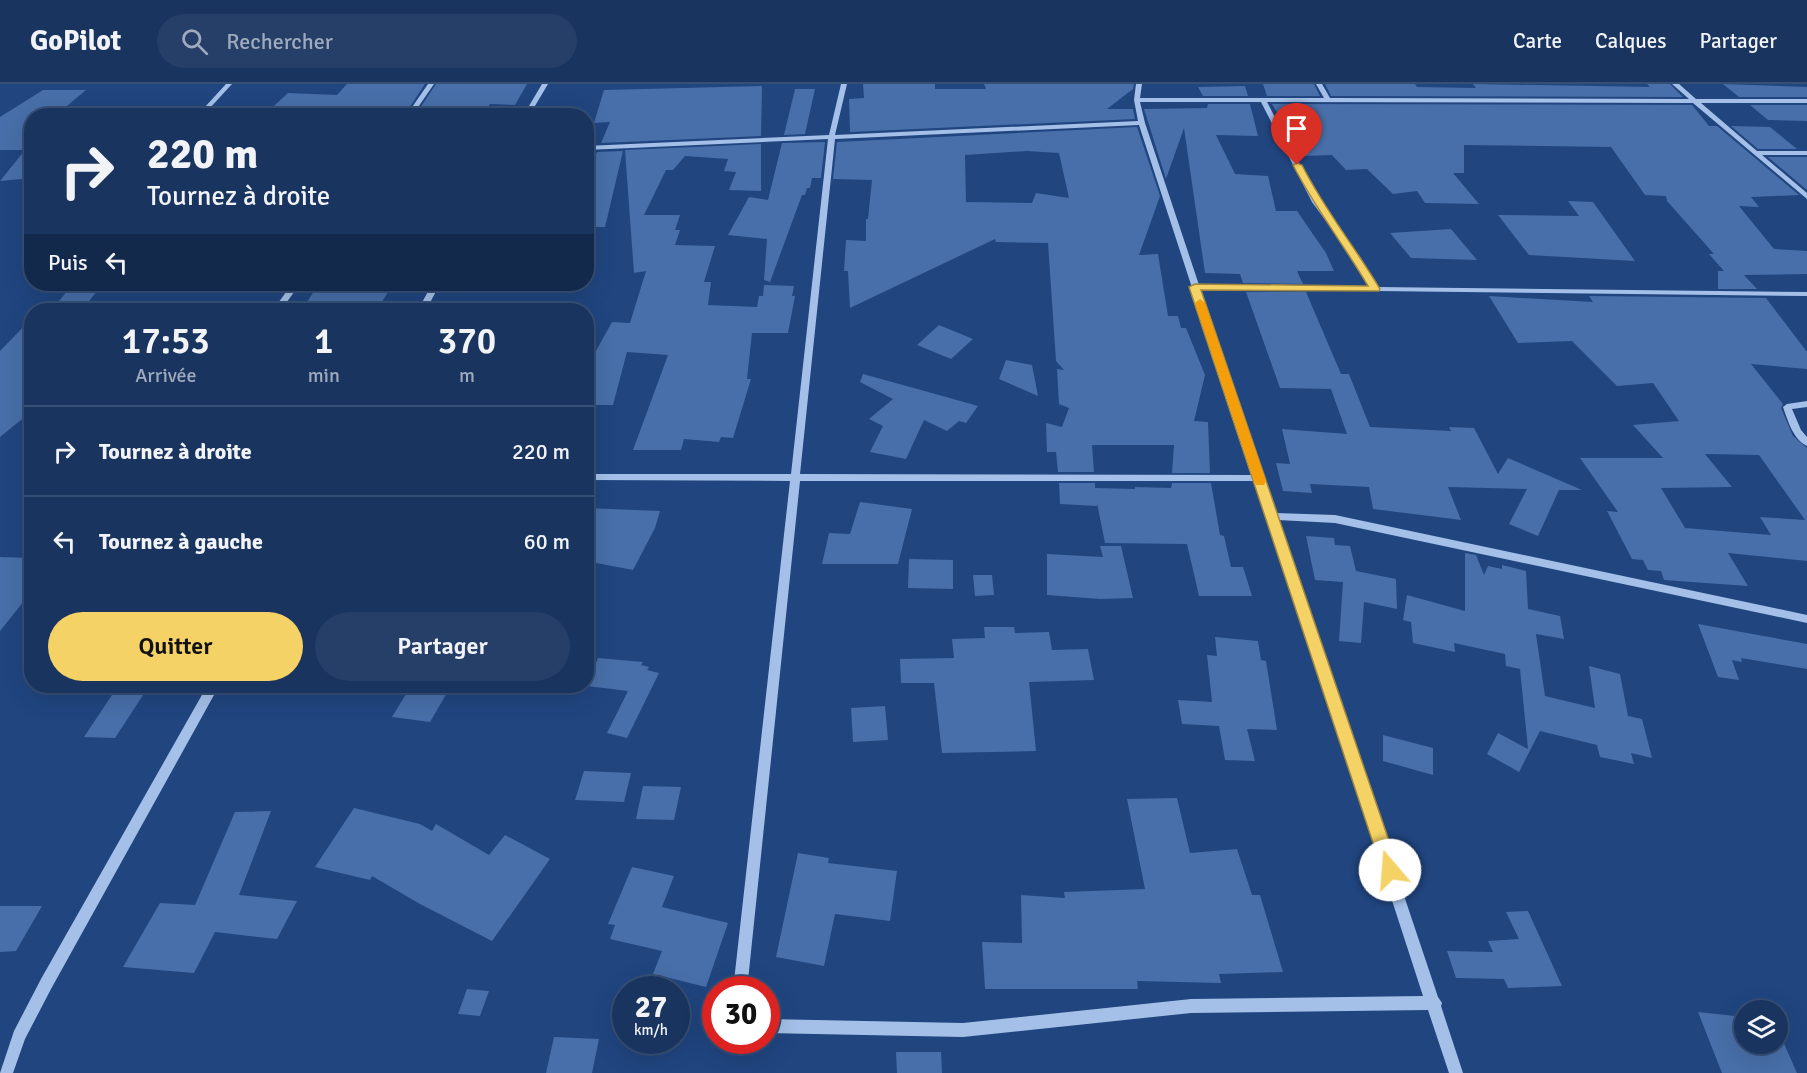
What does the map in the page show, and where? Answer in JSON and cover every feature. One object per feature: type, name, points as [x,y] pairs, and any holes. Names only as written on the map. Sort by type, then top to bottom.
[{"type":"street","points":[[207,108],[229,84]]},
{"type":"street","points":[[414,108],[431,84]]},
{"type":"street","points":[[531,108],[545,84]]},
{"type":"street","points":[[742,976],[832,135],[844,84]]},
{"type":"street","points":[[1139,84],[1137,100],[1142,123],[1456,1073]]},
{"type":"street","points":[[1319,84],[1328,100]]},
{"type":"street","points":[[1676,84],[1807,197]]},
{"type":"street","points":[[1137,100],[1807,100]]},
{"type":"street","points":[[1263,100],[1316,201],[1357,258],[1375,289]]},
{"type":"street","points":[[594,148],[832,135],[1142,123]]},
{"type":"street","points":[[1755,153],[1807,153]]},
{"type":"street","points":[[1195,287],[1807,294]]},
{"type":"street","points":[[1807,404],[1787,407],[1797,431],[1807,443]]},
{"type":"street","points":[[594,477],[1259,478]]},
{"type":"street","points":[[1272,516],[1335,519],[1807,619]]},
{"type":"street","points":[[6,1073],[19,1036],[41,994],[209,693]]},
{"type":"street","points":[[780,1026],[963,1030],[1191,1006],[1435,1004]]},
{"type":"building","points":[[347,84],[425,84],[409,108],[272,108],[288,93],[337,95]]},
{"type":"building","points":[[436,84],[527,84],[515,105],[490,104],[488,108],[420,108]]},
{"type":"building","points":[[863,84],[935,84],[935,89],[986,89],[984,84],[1134,84],[1133,89],[1107,109],[1133,109],[1135,119],[850,132],[849,99],[864,98]]},
{"type":"building","points":[[1263,84],[1314,84],[1320,96],[1267,96]]},
{"type":"building","points":[[1325,84],[1415,84],[1417,87],[1476,88],[1473,84],[1650,87],[1647,84],[1670,84],[1683,97],[1331,96]]},
{"type":"building","points":[[1723,84],[1807,87],[1807,97],[1739,97]]},
{"type":"building","points":[[762,86],[761,136],[601,143],[610,122],[594,123],[604,90]]},
{"type":"building","points":[[1245,86],[1248,96],[1203,96],[1198,87]]},
{"type":"building","points":[[795,89],[815,89],[805,134],[784,135]]},
{"type":"building","points":[[43,90],[86,90],[65,108],[24,108],[24,150],[0,150],[0,117]]},
{"type":"building","points":[[1208,104],[1250,104],[1258,136],[1216,135],[1235,174],[1268,176],[1276,211],[1297,211],[1326,253],[1334,271],[1297,271],[1303,284],[1243,283],[1240,274],[1205,273],[1184,128],[1166,179],[1144,109],[1207,108]]},
{"type":"building","points":[[1272,104],[1692,105],[1709,126],[1717,126],[1799,195],[1751,197],[1759,207],[1739,206],[1774,249],[1807,251],[1807,274],[1744,275],[1757,289],[1718,289],[1718,271],[1724,271],[1709,254],[1714,254],[1667,201],[1666,196],[1645,195],[1611,147],[1464,145],[1464,173],[1453,173],[1479,204],[1425,203],[1417,191],[1393,194],[1367,169],[1346,170],[1332,155],[1303,156]]},
{"type":"building","points":[[1750,105],[1807,105],[1807,121],[1768,120]]},
{"type":"building","points":[[1731,126],[1770,127],[1797,149],[1758,149]]},
{"type":"building","points":[[1137,127],[1160,196],[1139,255],[1158,254],[1168,316],[1178,316],[1181,328],[1186,328],[1205,375],[1194,421],[1208,422],[1210,473],[1172,473],[1174,445],[1092,445],[1094,472],[1058,472],[1056,452],[1047,452],[1046,423],[1062,427],[1069,408],[1059,404],[1057,369],[1064,370],[1056,361],[1048,243],[996,242],[995,239],[850,308],[848,271],[844,271],[846,240],[866,241],[866,219],[868,219],[872,180],[833,179],[837,142]],"holes":[[[1027,151],[1059,153],[1069,198],[1036,193],[1032,203],[966,202],[965,155]]]},
{"type":"building","points":[[825,142],[821,178],[812,178],[810,188],[807,188],[805,195],[802,195],[770,282],[764,280],[767,239],[728,235],[749,197],[768,200],[782,143]]},
{"type":"building","points":[[761,144],[761,191],[729,190],[736,172],[724,171],[728,159],[685,156],[673,170],[666,170],[644,215],[680,215],[675,230],[680,230],[675,245],[715,246],[704,282],[711,282],[708,305],[757,307],[759,296],[763,296],[764,285],[794,286],[792,296],[795,296],[788,333],[752,333],[747,379],[751,379],[733,438],[721,437],[719,442],[684,439],[681,450],[633,450],[668,355],[627,352],[613,405],[594,405],[594,355],[612,322],[630,323],[646,271],[634,273],[625,150]]},
{"type":"building","points":[[24,151],[24,179],[0,181]]},
{"type":"building","points":[[623,151],[605,227],[594,227],[594,159],[597,152]]},
{"type":"building","points":[[1768,157],[1807,157],[1807,190]]},
{"type":"building","points":[[1568,201],[1593,202],[1635,261],[1529,255],[1498,215],[1579,216]]},
{"type":"building","points":[[1451,229],[1477,260],[1411,258],[1390,233]]},
{"type":"building","points":[[67,291],[97,291],[87,303],[57,303]]},
{"type":"building","points":[[314,291],[389,291],[381,303],[306,303]]},
{"type":"building","points":[[1246,292],[1306,292],[1341,374],[1349,374],[1370,427],[1451,431],[1449,427],[1474,428],[1498,474],[1508,458],[1582,490],[1559,490],[1538,536],[1509,524],[1527,489],[1448,487],[1461,520],[1373,509],[1369,487],[1310,484],[1312,493],[1283,491],[1276,463],[1290,464],[1282,429],[1347,434],[1331,389],[1280,388]]},
{"type":"building","points":[[1489,296],[1593,302],[1589,296],[1766,298],[1807,352],[1807,369],[1751,364],[1783,404],[1781,408],[1793,436],[1807,448],[1807,561],[1728,553],[1748,586],[1664,580],[1661,571],[1648,570],[1643,560],[1632,559],[1607,511],[1618,512],[1580,458],[1663,458],[1633,425],[1679,421],[1653,383],[1617,386],[1572,341],[1518,343]],"holes":[[[1705,454],[1759,455],[1805,520],[1760,517],[1771,535],[1685,528],[1661,488],[1732,487]]]},
{"type":"building","points":[[939,325],[973,339],[951,359],[917,345]]},
{"type":"building","points":[[24,326],[24,418],[0,437],[0,351]]},
{"type":"building","points":[[1006,360],[1032,365],[1038,396],[999,379]]},
{"type":"building","points":[[863,374],[978,406],[966,423],[959,421],[947,431],[924,420],[906,459],[870,452],[883,426],[869,419],[893,399],[860,382]]},
{"type":"building","points":[[1059,483],[1095,483],[1095,488],[1135,489],[1135,487],[1171,488],[1172,483],[1211,483],[1220,535],[1224,536],[1231,567],[1243,567],[1252,596],[1199,596],[1187,544],[1105,543],[1097,503],[1097,506],[1060,504]]},
{"type":"building","points":[[860,502],[912,509],[898,564],[822,564],[829,533],[850,534]]},
{"type":"building","points":[[594,508],[660,511],[655,528],[633,570],[594,563]]},
{"type":"building","points":[[1306,536],[1334,538],[1335,545],[1350,546],[1356,571],[1396,579],[1397,609],[1364,602],[1361,643],[1339,641],[1343,582],[1315,580]]},
{"type":"building","points":[[1100,546],[1121,546],[1133,598],[1100,599],[1047,595],[1047,554],[1103,557]]},
{"type":"building","points":[[1465,553],[1476,555],[1484,575],[1488,566],[1502,569],[1502,565],[1526,571],[1528,609],[1560,616],[1564,639],[1536,634],[1545,696],[1595,708],[1589,666],[1620,674],[1628,716],[1642,719],[1652,758],[1631,753],[1634,764],[1600,757],[1597,745],[1540,731],[1519,772],[1487,754],[1498,733],[1528,749],[1520,669],[1506,666],[1505,654],[1454,643],[1455,652],[1413,643],[1411,622],[1403,620],[1407,595],[1465,611]]},
{"type":"building","points":[[0,557],[24,558],[24,601],[0,631]]},
{"type":"building","points":[[909,559],[953,560],[953,589],[908,588]]},
{"type":"building","points":[[973,575],[992,575],[994,595],[975,596]]},
{"type":"building","points":[[1698,624],[1807,644],[1807,669],[1741,658],[1742,662],[1732,660],[1739,680],[1718,677]]},
{"type":"building","points":[[984,627],[1014,627],[1015,633],[1049,632],[1052,650],[1088,649],[1094,680],[1029,682],[1036,751],[942,753],[934,683],[901,683],[900,659],[954,658],[952,639],[985,638]]},
{"type":"building","points":[[1215,637],[1258,641],[1261,660],[1266,661],[1277,730],[1247,729],[1255,761],[1225,760],[1219,726],[1182,724],[1178,700],[1212,702],[1207,655],[1217,656]]},
{"type":"building","points":[[598,658],[643,662],[641,665],[649,667],[647,670],[659,673],[627,738],[607,733],[628,691],[594,687],[594,668]]},
{"type":"building","points":[[113,693],[144,693],[115,738],[84,737]]},
{"type":"building","points":[[407,693],[447,693],[430,722],[392,717]]},
{"type":"building","points":[[885,706],[888,740],[853,742],[851,708]]},
{"type":"building","points":[[1383,735],[1433,748],[1433,775],[1383,761]]},
{"type":"building","points":[[584,771],[631,773],[624,802],[575,800]]},
{"type":"building","points":[[643,786],[681,787],[674,820],[636,819]]},
{"type":"building","points":[[1177,798],[1190,853],[1237,849],[1252,895],[1260,895],[1283,972],[1219,974],[1221,983],[1137,981],[1138,989],[985,989],[982,942],[1022,943],[1021,895],[1065,898],[1064,892],[1145,889],[1127,799]]},
{"type":"building","points":[[354,808],[420,824],[432,831],[436,824],[489,855],[505,835],[550,859],[492,941],[372,876],[370,880],[315,867]]},
{"type":"building","points":[[271,811],[239,895],[297,901],[277,939],[215,932],[194,973],[123,967],[160,903],[195,905],[235,812]]},
{"type":"building","points":[[798,853],[829,858],[828,863],[897,871],[890,921],[835,914],[824,966],[776,957]]},
{"type":"building","points":[[632,867],[674,876],[662,907],[728,923],[710,976],[702,976],[702,986],[690,983],[690,976],[653,974],[662,951],[610,939],[615,925],[608,924]]},
{"type":"building","points":[[0,906],[42,906],[16,951],[0,952]]},
{"type":"building","points":[[1528,911],[1562,986],[1508,988],[1504,979],[1456,978],[1447,951],[1493,952],[1488,941],[1519,939],[1506,912]]},
{"type":"building","points":[[467,989],[489,991],[480,1016],[458,1014]]},
{"type":"building","points":[[1698,1012],[1734,1016],[1734,1054],[1788,1053],[1797,1073],[1722,1073]]},
{"type":"building","points":[[554,1037],[599,1039],[592,1073],[546,1073]]},
{"type":"building","points":[[896,1052],[941,1052],[942,1073],[897,1073]]},
{"type":"slow traffic","points":[[1200,303],[1260,481]]},
{"type":"route","points":[[1297,165],[1316,201],[1357,258],[1375,289],[1195,287],[1390,870]]}]
